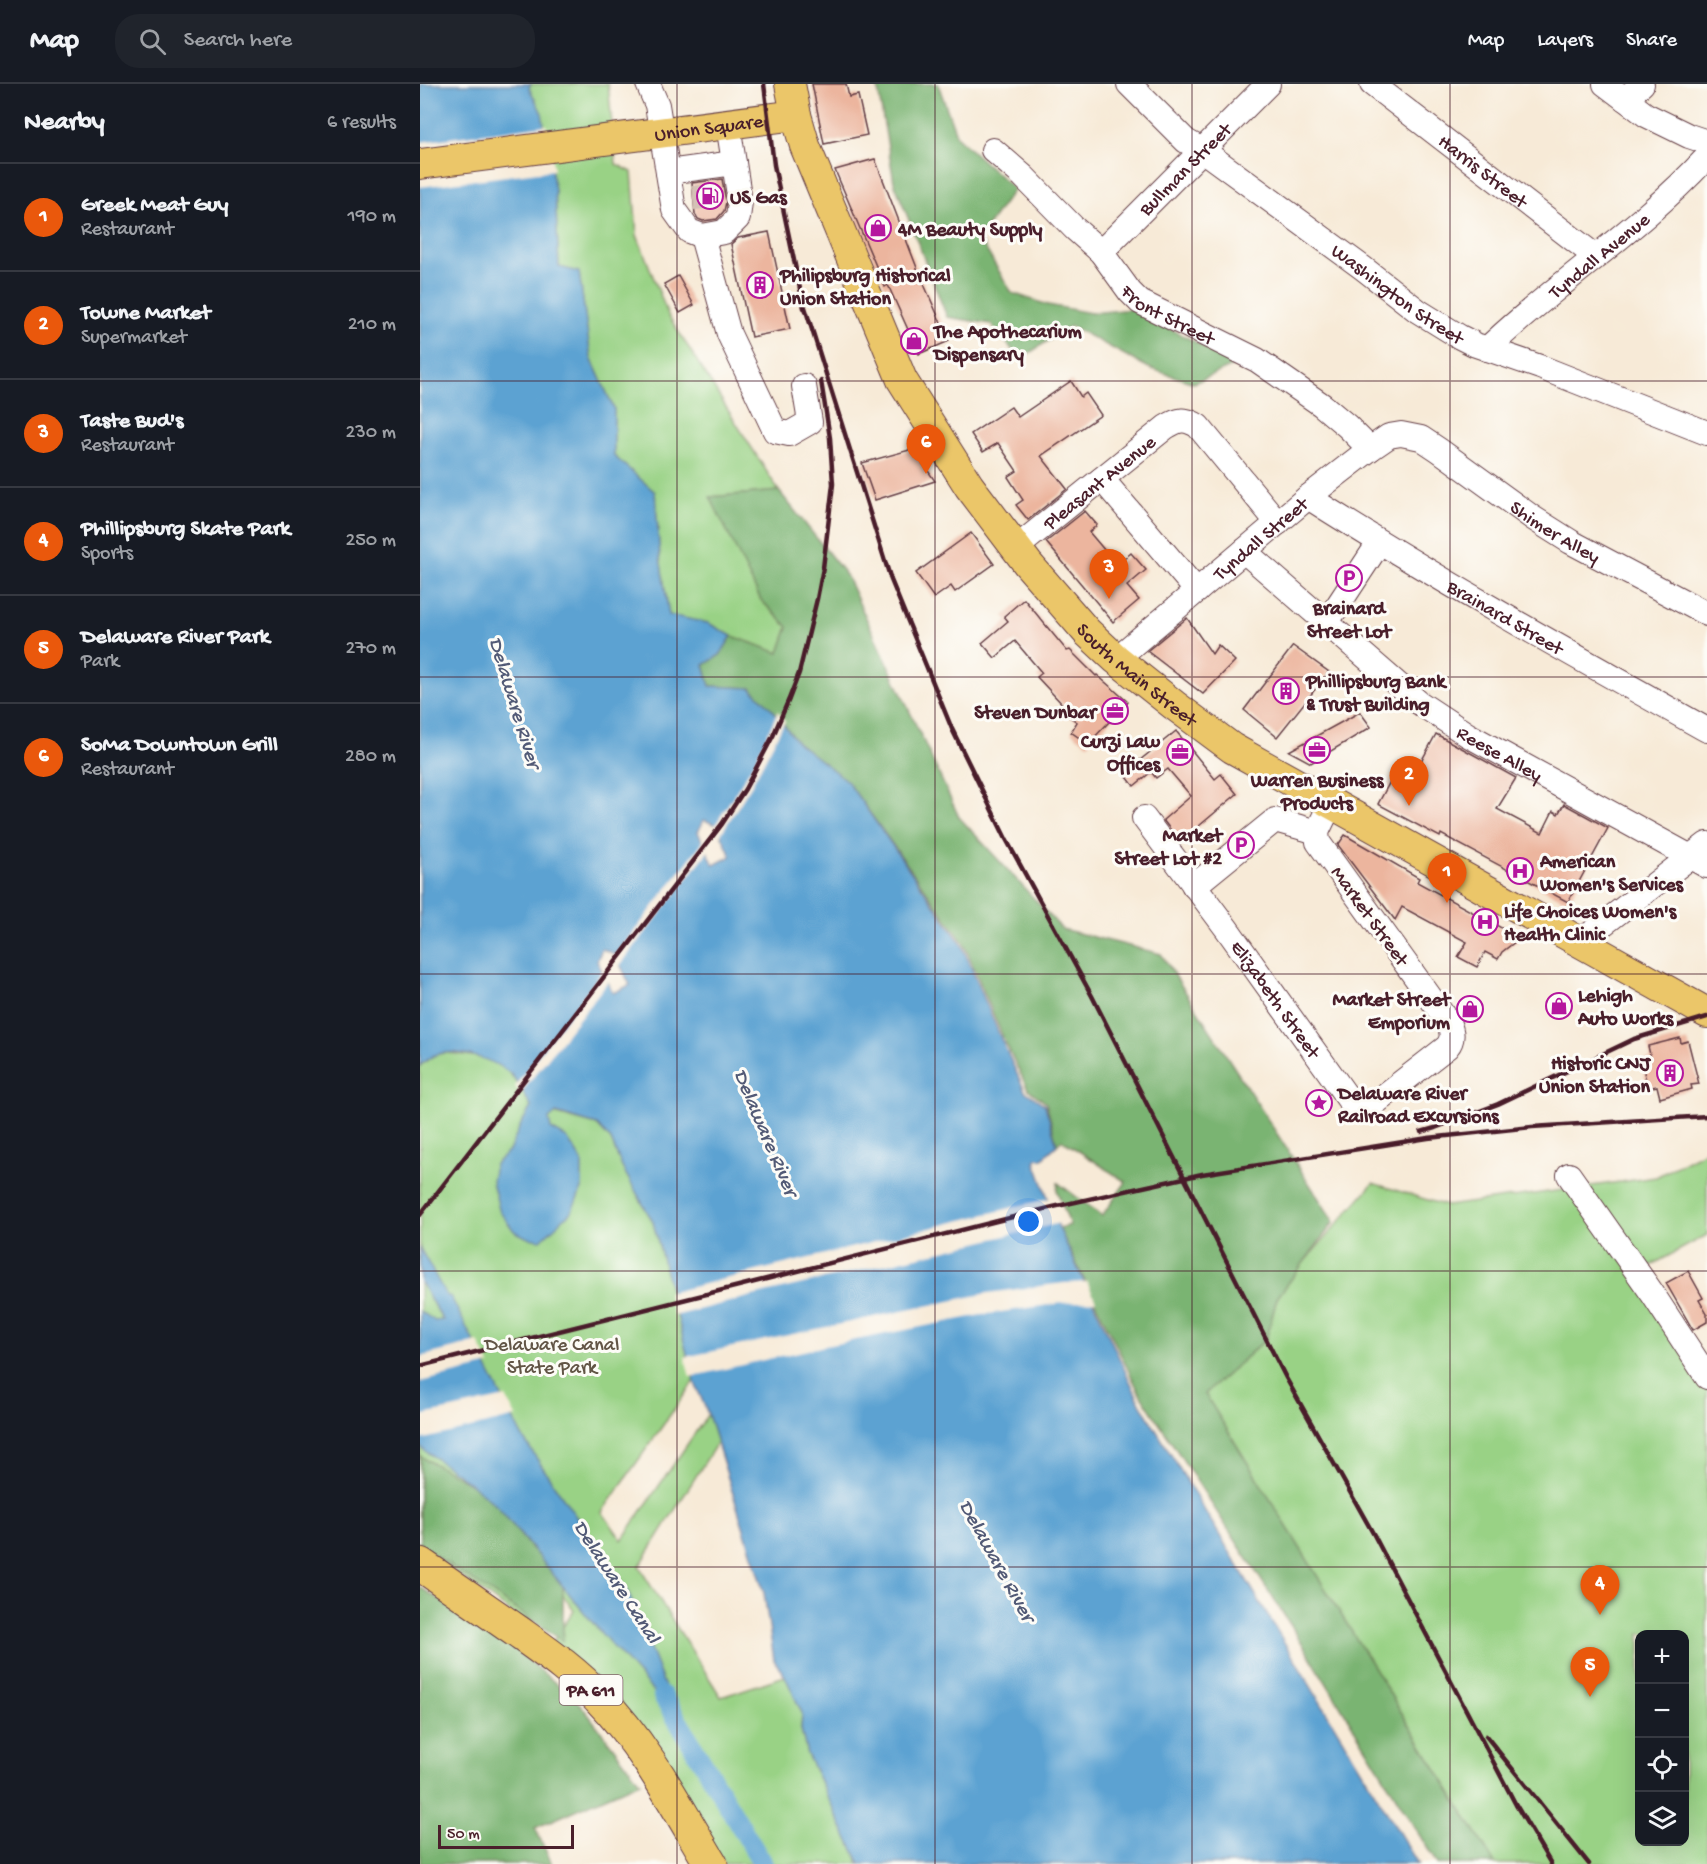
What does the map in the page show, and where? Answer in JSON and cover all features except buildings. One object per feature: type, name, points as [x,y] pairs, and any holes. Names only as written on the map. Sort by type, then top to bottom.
[{"type":"highway","name":"PA 611","points":[[420,1564],[547,1653],[600,1699],[620,1722],[656,1773],[711,1864]]},
{"type":"main road","name":"South Main Street","points":[[790,84],[805,146],[902,380],[969,486],[1016,548],[1087,632],[1116,659],[1173,705],[1232,748],[1707,1013]]},
{"type":"main road","name":"Union Square","points":[[420,164],[796,115]]},
{"type":"street","points":[[648,84],[657,105],[668,172],[683,198],[674,210],[688,231],[702,236],[724,232],[738,218],[740,202],[732,195],[734,163],[728,124]]},
{"type":"street","name":"Washington Street","points":[[1129,84],[1186,141],[1202,150],[1418,311],[1460,337],[1707,433]]},
{"type":"street","name":"Bullman Street","points":[[1101,252],[1268,84]]},
{"type":"street","name":"Harris Street","points":[[1371,84],[1595,256]]},
{"type":"street","points":[[1605,84],[1634,92],[1646,116],[1707,142]]},
{"type":"street","name":"Front Street","points":[[993,150],[1101,252],[1140,302],[1257,360],[1322,405],[1370,448]]},
{"type":"street","name":"Tyndall Avenue","points":[[1487,349],[1680,187],[1707,157]]},
{"type":"street","points":[[668,172],[734,163]]},
{"type":"street","points":[[702,236],[729,334],[775,431],[789,434],[810,422],[804,386]]},
{"type":"street","name":"Pleasant Avenue","points":[[1016,548],[1166,428],[1184,420],[1198,426],[1278,523]]},
{"type":"street","name":"Tyndall Street","points":[[1116,659],[1308,497],[1370,448],[1389,436],[1412,435]]},
{"type":"street","name":"Shimer Alley","points":[[1412,435],[1439,450],[1533,518],[1571,542],[1707,614]]},
{"type":"street","points":[[1102,478],[1197,591]]},
{"type":"street","name":"Brainard Street","points":[[1308,497],[1379,543],[1547,641],[1707,730]]},
{"type":"street","points":[[1327,622],[1379,543]]},
{"type":"street","name":"Reese Alley","points":[[1244,551],[1418,702],[1443,719],[1468,735],[1702,856]]},
{"type":"street","points":[[1194,886],[1275,820],[1317,831],[1331,803]]},
{"type":"street","name":"Elizabeth Street","points":[[1144,818],[1227,929],[1357,1111]]},
{"type":"street","name":"Market Street","points":[[1317,831],[1318,842],[1453,1031],[1451,1042],[1447,1047],[1375,1103],[1357,1111]]},
{"type":"street","points":[[1580,942],[1702,856]]},
{"type":"street","points":[[1569,1175],[1652,1293],[1700,1350],[1707,1377]]},
{"type":"green space","points":[[531,84],[608,84],[616,164],[632,172],[637,235],[668,315],[779,491],[711,497],[761,600],[788,627],[779,653],[732,636],[708,623],[669,616],[660,557],[655,492],[614,456],[614,409],[591,358],[579,272],[559,267],[555,191],[529,88]]},
{"type":"green space","points":[[877,84],[938,84],[957,137],[1014,189],[979,238],[1012,293],[1048,305],[1091,313],[1133,309],[1237,364],[1194,383],[1149,368],[1071,326],[1020,359],[991,324],[947,317],[894,182]]},
{"type":"green space","points":[[779,491],[846,575],[959,817],[1062,929],[1161,954],[1334,1222],[1277,1298],[1266,1339],[1205,1394],[1495,1864],[1437,1864],[1297,1635],[1140,1394],[1059,1228],[1070,1225],[1057,1191],[1058,1183],[1102,1216],[1126,1182],[1062,1140],[1057,1145],[1046,1103],[1028,1089],[1004,1040],[963,942],[847,781],[797,742],[773,710],[751,688],[710,686],[704,665],[720,655],[732,636],[779,653],[788,627],[761,600],[710,497]]},
{"type":"green space","name":"Delaware Canal State Park","points":[[445,1053],[473,1056],[491,1061],[514,1078],[531,1107],[597,1125],[611,1140],[622,1167],[653,1222],[694,1381],[602,1512],[622,1540],[708,1414],[717,1443],[639,1567],[721,1697],[785,1676],[802,1713],[801,1729],[807,1754],[860,1864],[725,1864],[553,1641],[574,1611],[555,1583],[526,1623],[420,1547],[420,1066],[434,1055]]},
{"type":"green space","points":[[1707,1150],[1707,1235],[1637,1273],[1707,1371],[1707,1864],[1495,1864],[1205,1394],[1266,1339],[1277,1298],[1304,1262],[1373,1183],[1447,1206],[1656,1177]]},
{"type":"green space","points":[[420,1456],[470,1483],[498,1507],[563,1584],[563,1641],[420,1545]]},
{"type":"green space","points":[[420,1587],[512,1646],[581,1705],[640,1782],[535,1828],[552,1864],[420,1864]]},
{"type":"water","name":"Delaware River","points":[[420,84],[531,84],[529,88],[542,113],[555,191],[559,267],[579,272],[591,358],[614,409],[614,456],[655,492],[660,557],[669,615],[708,623],[732,636],[720,655],[704,665],[710,686],[751,688],[773,710],[797,742],[847,781],[961,943],[1025,1091],[1045,1105],[1057,1145],[1042,1159],[1037,1158],[1035,1162],[1059,1228],[1141,1405],[1418,1864],[860,1864],[807,1754],[801,1729],[802,1713],[785,1676],[774,1660],[764,1593],[708,1414],[694,1381],[653,1222],[622,1167],[611,1140],[597,1125],[556,1113],[549,1119],[551,1129],[567,1138],[582,1161],[582,1189],[571,1212],[541,1240],[528,1238],[514,1231],[500,1212],[492,1182],[495,1164],[509,1151],[531,1107],[519,1085],[508,1072],[499,1066],[466,1054],[435,1055],[420,1066]],"holes":[[[704,820],[717,825],[731,856],[714,865],[698,832]],[[602,949],[615,954],[630,985],[613,993],[597,961]]]},
{"type":"water","points":[[420,1248],[446,1295],[451,1297],[522,1436],[629,1594],[677,1718],[601,1633],[498,1507],[470,1483],[420,1447],[420,1311],[435,1321],[443,1320],[420,1282]]},
{"type":"pier","points":[[547,125],[554,170],[420,187],[420,142]]},
{"type":"pier","points":[[778,711],[785,721],[751,786],[719,837],[714,827],[755,761]]},
{"type":"pier","points":[[705,839],[710,849],[618,968],[614,958]]},
{"type":"pier","points":[[604,969],[609,980],[520,1094],[515,1086]]},
{"type":"pier","points":[[1051,1198],[1060,1223],[674,1316],[668,1293]]},
{"type":"pier","points":[[1087,1282],[1096,1301],[1062,1303],[981,1315],[825,1346],[690,1377],[685,1357],[988,1293]]},
{"type":"pier","points":[[478,1342],[490,1365],[420,1382],[420,1357]]},
{"type":"pier","points":[[506,1397],[516,1417],[420,1440],[420,1416]]},
{"type":"waterway","name":"Delaware Canal","points":[[663,1696],[763,1864]]},
{"type":"tunnel","points":[[693,198],[727,195]]},
{"type":"railway","points":[[764,84],[774,165],[804,308]]},
{"type":"railway","points":[[803,301],[891,580],[952,729],[1006,839],[1092,996],[1286,1378],[1374,1535],[1516,1805],[1551,1864]]},
{"type":"railway","points":[[420,1215],[722,824],[745,789],[773,736],[799,673],[823,568],[833,484],[830,438],[821,381]]},
{"type":"railway","points":[[1421,1132],[1498,1104],[1634,1039],[1707,1017]]},
{"type":"railway","points":[[420,1366],[1053,1207],[1202,1174],[1428,1138],[1532,1127],[1707,1116]]},
{"type":"railway","points":[[1486,1736],[1589,1864]]},
{"type":"place","name":"US Gas","points":[[710,196]]},
{"type":"place","name":"4M Beauty Supply","points":[[878,228]]},
{"type":"place","name":"Philipsburg Historical Union Station","points":[[760,285]]},
{"type":"place","name":"The Apothecarium Dispensary","points":[[914,341]]},
{"type":"place","name":"SoMa Downtown Grill","points":[[926,474]]},
{"type":"place","name":"Brainard Street Lot","points":[[1349,578]]},
{"type":"place","name":"Taste Bud's","points":[[1109,599]]},
{"type":"place","name":"Phillipsburg Bank & Trust Building","points":[[1286,691]]},
{"type":"place","name":"Steven Dunbar","points":[[1115,711]]},
{"type":"place","name":"Warren Business Products","points":[[1317,750]]},
{"type":"place","name":"Curzi Law Offices","points":[[1180,752]]},
{"type":"place","name":"Towne Market","points":[[1409,806]]},
{"type":"place","name":"Market Street Lot #2","points":[[1241,845]]},
{"type":"place","name":"American Women's Services","points":[[1520,871]]},
{"type":"place","name":"Greek Meat Guy","points":[[1447,903]]},
{"type":"place","name":"Life Choices Women's Health Clinic","points":[[1485,922]]},
{"type":"place","name":"Lehigh Auto Works","points":[[1559,1006]]},
{"type":"place","name":"Market Street Emporium","points":[[1470,1009]]},
{"type":"place","name":"Historic CNJ Union Station","points":[[1670,1073]]},
{"type":"place","name":"Delaware River Railroad Excursions","points":[[1319,1103]]},
{"type":"place","name":"Phillipsburg Skate Park","points":[[1600,1615]]},
{"type":"place","name":"Delaware River Park","points":[[1590,1697]]}]
